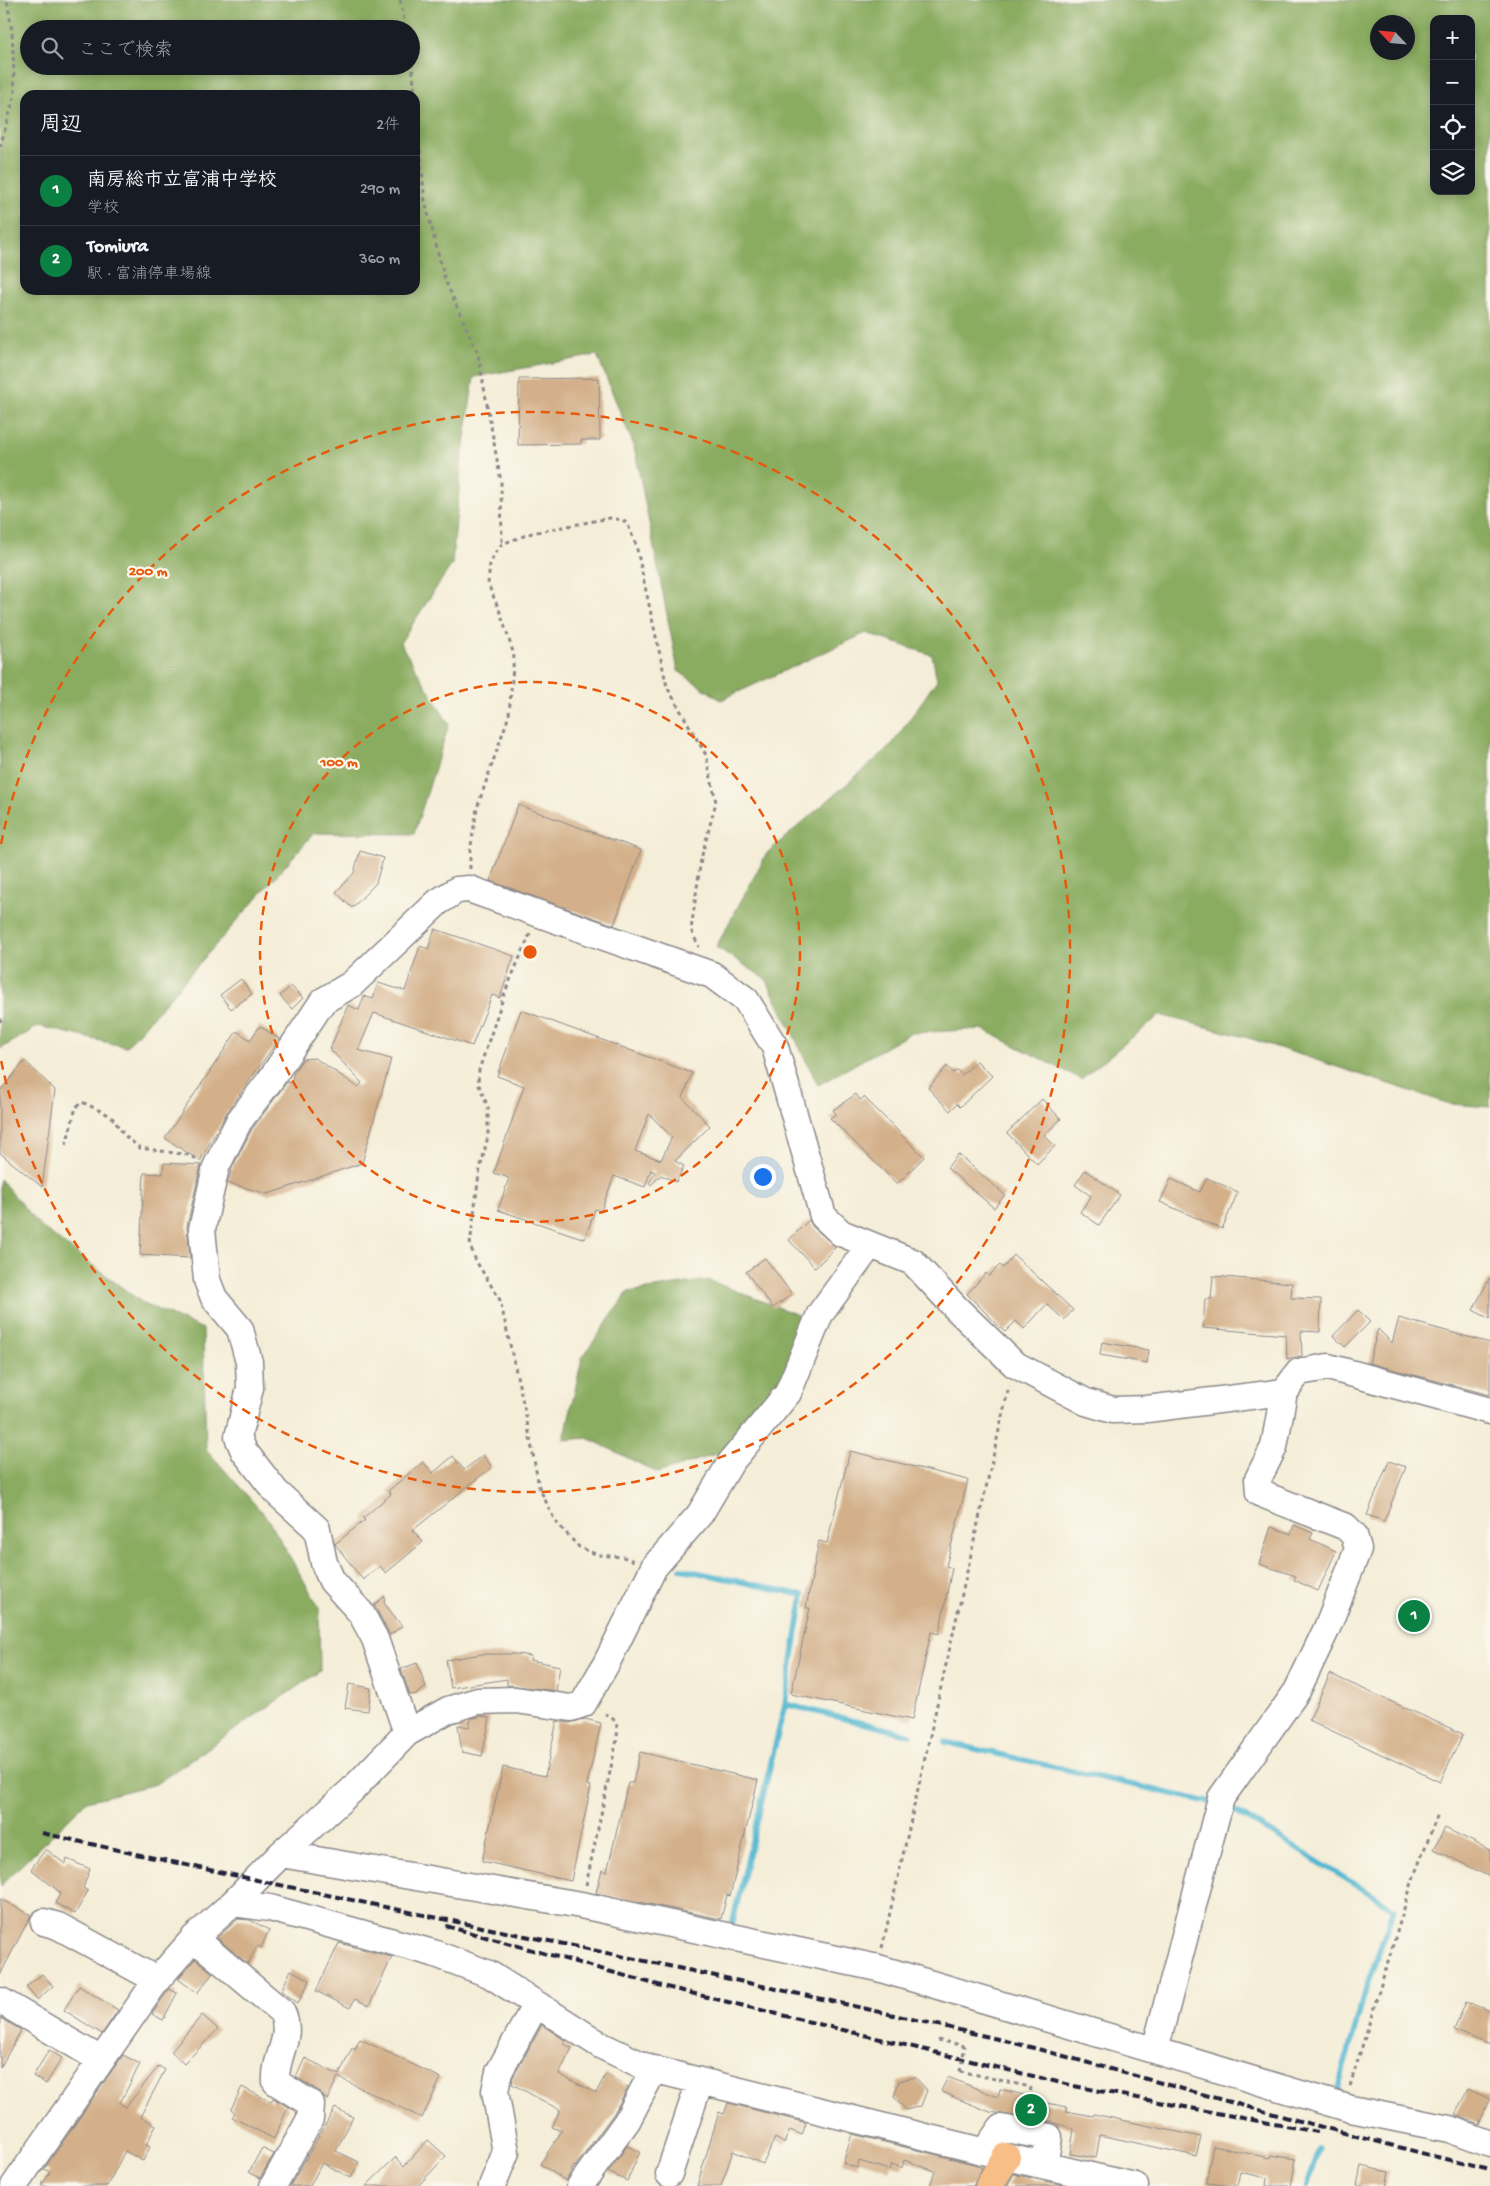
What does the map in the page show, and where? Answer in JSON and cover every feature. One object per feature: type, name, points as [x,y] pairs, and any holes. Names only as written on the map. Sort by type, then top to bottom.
[{"type":"main road","points":[[989,2186],[996,2154]]},
{"type":"street","points":[[407,1733],[375,1639],[361,1612],[332,1581],[324,1563],[317,1529],[276,1492],[244,1451],[238,1437],[250,1388],[249,1362],[240,1329],[214,1298],[207,1280],[202,1229],[205,1206],[216,1167],[239,1121],[271,1079],[323,1002],[352,984],[438,902],[457,890],[469,889],[712,975],[746,1000],[775,1047],[823,1216],[841,1233],[913,1262],[955,1307],[1014,1364],[1086,1402],[1113,1410],[1147,1409],[1284,1392]]},
{"type":"street","points":[[10,2180],[101,2060],[157,1980],[194,1938],[233,1903],[280,1854],[352,1790],[407,1733],[448,1710],[478,1701],[516,1700],[571,1708],[583,1704],[606,1664],[654,1567],[700,1514],[731,1462],[788,1393],[820,1314],[870,1245]]},
{"type":"street","points":[[1155,2050],[1221,1798],[1297,1691],[1327,1628],[1358,1549],[1354,1536],[1346,1527],[1259,1493],[1258,1479],[1274,1447],[1284,1392],[1299,1372],[1328,1366],[1490,1412]]},
{"type":"street","points":[[280,1854],[581,1905],[878,1968],[1344,2106],[1449,2129],[1490,2144]]},
{"type":"street","points":[[233,1903],[270,1908],[433,1953],[489,1974],[602,2046],[654,2069],[996,2154],[1135,2186]]},
{"type":"street","points":[[44,1922],[58,1926],[157,1980]]},
{"type":"street","points":[[194,1938],[282,2012],[288,2025],[275,2072],[276,2082],[311,2104],[310,2119],[272,2186]]},
{"type":"street","points":[[1,2001],[101,2060]]},
{"type":"street","points":[[492,2186],[506,2152],[495,2091],[498,2072],[536,2004]]},
{"type":"street","points":[[580,2186],[627,2121],[654,2069]]},
{"type":"street","points":[[669,2174],[700,2081]]},
{"type":"path","points":[[0,147],[15,94],[12,32],[7,0]]},
{"type":"path","points":[[400,0],[404,20]]},
{"type":"path","points":[[413,75],[414,90]]},
{"type":"path","points":[[420,149],[425,202],[445,280],[478,354],[501,482],[502,544],[490,564],[488,584],[500,612],[514,655],[509,715],[477,808],[470,852],[469,889]]},
{"type":"path","points":[[502,544],[532,533],[610,518],[623,520],[628,525],[636,545],[668,687],[706,754],[716,802],[701,859],[691,930],[712,975]]},
{"type":"path","points":[[538,915],[505,992],[479,1070],[478,1083],[488,1107],[488,1136],[479,1174],[470,1245],[476,1261],[500,1300],[526,1416],[539,1487],[555,1521],[578,1547],[598,1555],[622,1557],[654,1567]]},
{"type":"path","points":[[0,1018],[1,1024]]},
{"type":"path","points":[[66,1145],[76,1106],[82,1102],[111,1116],[125,1136],[140,1148],[189,1155],[216,1167]]},
{"type":"path","points":[[878,1968],[1014,1364]]},
{"type":"path","points":[[581,1905],[618,1725],[613,1717],[583,1704]]},
{"type":"path","points":[[1344,2106],[1414,1876],[1438,1814]]},
{"type":"path","points":[[938,2040],[965,2046],[960,2071],[1030,2087],[1029,2096]]},
{"type":"green space","points":[[0,0],[1490,0],[1490,1107],[1450,1104],[1249,1038],[1160,1015],[1081,1079],[982,1029],[911,1033],[818,1085],[766,979],[716,947],[767,853],[891,746],[937,680],[932,655],[866,633],[721,700],[678,671],[634,446],[597,355],[474,377],[462,458],[452,564],[400,643],[449,724],[414,834],[314,833],[126,1047],[39,1026],[0,1049]]},
{"type":"green space","points":[[0,1179],[40,1226],[144,1304],[203,1329],[206,1449],[268,1519],[319,1607],[320,1671],[156,1784],[87,1801],[0,1886]]},
{"type":"green space","points":[[708,1280],[798,1315],[806,1364],[750,1443],[658,1473],[588,1438],[564,1440],[582,1358],[628,1292]]},
{"type":"building","points":[[599,378],[600,440],[581,440],[581,444],[518,445],[519,379]]},
{"type":"building","points":[[518,805],[641,850],[614,925],[490,881]]},
{"type":"building","points":[[360,851],[383,858],[376,883],[352,908],[336,892],[354,873]]},
{"type":"building","points":[[435,929],[514,956],[500,998],[492,995],[472,1046],[374,1013],[358,1050],[391,1059],[362,1163],[268,1194],[228,1183],[232,1168],[252,1129],[287,1082],[291,1083],[294,1072],[303,1059],[315,1058],[358,1087],[362,1083],[330,1049],[348,1005],[359,1010],[364,996],[373,999],[378,983],[405,991],[420,946],[428,949]]},
{"type":"building","points":[[241,979],[252,994],[231,1009],[220,995]]},
{"type":"building","points":[[291,986],[303,998],[292,1009],[280,996]]},
{"type":"building","points":[[521,1010],[692,1073],[683,1098],[710,1126],[675,1161],[684,1166],[676,1182],[661,1175],[651,1185],[649,1184],[655,1172],[651,1170],[645,1187],[614,1176],[601,1211],[595,1209],[585,1239],[498,1210],[509,1178],[494,1173],[524,1086],[497,1076]],"holes":[[[649,1114],[672,1137],[661,1160],[635,1151]]]},
{"type":"building","points":[[260,1026],[279,1039],[227,1112],[200,1161],[165,1138],[237,1031],[250,1040]]},
{"type":"building","points":[[25,1061],[55,1090],[42,1187],[0,1153],[0,1091]]},
{"type":"building","points":[[977,1061],[992,1076],[960,1107],[957,1104],[950,1111],[928,1088],[947,1066],[953,1073],[957,1070],[962,1075]]},
{"type":"building","points":[[856,1094],[860,1100],[864,1097],[924,1157],[897,1184],[830,1118],[836,1114],[833,1110]]},
{"type":"building","points":[[1042,1099],[1061,1119],[1044,1135],[1055,1146],[1037,1164],[1007,1133]]},
{"type":"building","points":[[958,1154],[1005,1195],[994,1208],[947,1168]]},
{"type":"building","points":[[164,1163],[201,1165],[187,1226],[190,1258],[140,1255],[144,1173],[163,1174]]},
{"type":"building","points":[[1085,1170],[1120,1195],[1099,1225],[1080,1212],[1091,1196],[1075,1185]]},
{"type":"building","points":[[1207,1178],[1238,1192],[1222,1229],[1160,1202],[1171,1179],[1200,1192]]},
{"type":"building","points":[[809,1220],[813,1227],[836,1247],[815,1268],[789,1240]]},
{"type":"building","points":[[1014,1255],[1073,1310],[1064,1320],[1047,1304],[1024,1329],[1016,1321],[1005,1332],[967,1294],[986,1273],[989,1276],[1000,1265],[1003,1268]]},
{"type":"building","points":[[765,1258],[792,1294],[773,1308],[746,1272]]},
{"type":"building","points":[[1213,1276],[1292,1283],[1291,1298],[1321,1299],[1320,1332],[1301,1331],[1302,1356],[1287,1359],[1286,1335],[1203,1328],[1205,1299],[1211,1299]]},
{"type":"building","points":[[1490,1277],[1490,1319],[1473,1310]]},
{"type":"building","points":[[1358,1310],[1370,1322],[1345,1347],[1333,1336]]},
{"type":"building","points":[[1399,1318],[1490,1343],[1490,1395],[1369,1363],[1378,1329],[1392,1343]]},
{"type":"building","points":[[1102,1342],[1149,1350],[1147,1363],[1100,1355]]},
{"type":"building","points":[[850,1451],[968,1480],[946,1566],[952,1568],[939,1634],[931,1632],[912,1720],[791,1694],[810,1608],[806,1608],[819,1541],[827,1543]]},
{"type":"building","points":[[483,1455],[492,1467],[413,1530],[423,1542],[386,1573],[380,1566],[363,1580],[335,1544],[365,1520],[363,1518],[391,1494],[388,1491],[423,1462],[433,1473],[453,1456],[464,1470]]},
{"type":"building","points":[[1389,1461],[1406,1467],[1384,1521],[1367,1515]]},
{"type":"building","points":[[1294,1525],[1313,1533],[1310,1539],[1336,1551],[1318,1591],[1294,1580],[1296,1576],[1259,1564],[1271,1527],[1291,1534]]},
{"type":"building","points":[[385,1596],[384,1603],[402,1626],[390,1635],[374,1605]]},
{"type":"building","points":[[482,1654],[531,1656],[530,1660],[560,1666],[556,1691],[507,1685],[507,1679],[451,1688],[446,1660]]},
{"type":"building","points":[[417,1663],[426,1687],[417,1694],[410,1695],[401,1669]]},
{"type":"building","points":[[1330,1674],[1463,1734],[1440,1782],[1309,1720]]},
{"type":"building","points":[[349,1684],[371,1688],[368,1711],[345,1708]]},
{"type":"building","points":[[482,1716],[490,1718],[482,1756],[462,1752],[458,1725],[469,1727],[471,1719]]},
{"type":"building","points":[[585,1719],[601,1723],[587,1785],[591,1786],[571,1881],[482,1861],[503,1767],[545,1776],[557,1721],[569,1723]]},
{"type":"building","points":[[640,1752],[758,1780],[730,1896],[727,1895],[721,1919],[596,1893],[602,1870],[607,1872],[628,1783],[633,1783]]},
{"type":"building","points":[[1445,1828],[1490,1850],[1490,1877],[1434,1849]]},
{"type":"building","points":[[46,1849],[65,1864],[67,1859],[90,1869],[83,1888],[88,1891],[75,1914],[55,1903],[61,1893],[31,1869]]},
{"type":"building","points":[[0,1899],[31,1915],[0,1975]]},
{"type":"building","points":[[238,1919],[250,1920],[269,1930],[261,1948],[257,1946],[248,1964],[217,1938]]},
{"type":"building","points":[[339,1943],[392,1957],[369,2006],[355,1999],[350,2008],[316,1991]]},
{"type":"building","points":[[195,1959],[213,1973],[197,1993],[178,1979]]},
{"type":"building","points":[[291,1970],[310,1980],[298,2003],[281,1991]]},
{"type":"building","points":[[42,1974],[53,1986],[37,2000],[26,1987]]},
{"type":"building","points":[[79,1986],[118,2010],[102,2034],[64,2010]]},
{"type":"building","points":[[169,1989],[177,1993],[163,2020],[152,2014]]},
{"type":"building","points":[[1466,2002],[1490,2011],[1490,2045],[1454,2030]]},
{"type":"building","points":[[202,2015],[218,2029],[184,2064],[171,2052]]},
{"type":"building","points":[[0,2018],[21,2030],[0,2068]]},
{"type":"building","points":[[542,2025],[566,2041],[564,2044],[572,2048],[559,2074],[596,2093],[606,2074],[628,2087],[614,2113],[574,2166],[566,2181],[540,2164],[562,2131],[552,2127],[560,2110],[512,2084],[513,2077]]},
{"type":"building","points":[[360,2039],[441,2078],[422,2118],[338,2077],[327,2100],[319,2091],[296,2077],[305,2058],[339,2075],[352,2048],[355,2050]]},
{"type":"building","points":[[49,2050],[62,2058],[46,2084],[33,2076]]},
{"type":"building","points":[[123,2055],[140,2064],[120,2103],[126,2107],[159,2066],[165,2070],[140,2117],[156,2125],[146,2145],[150,2147],[143,2161],[125,2151],[107,2186],[41,2186],[50,2172],[44,2169]]},
{"type":"building","points":[[915,2077],[927,2090],[921,2106],[906,2110],[894,2097],[899,2081]]},
{"type":"building","points":[[948,2077],[998,2097],[1000,2089],[1032,2097],[1032,2100],[1067,2107],[1066,2111],[1093,2116],[1094,2114],[1201,2137],[1196,2156],[1100,2135],[1096,2158],[1070,2154],[1074,2129],[1052,2122],[990,2112],[958,2099],[941,2091]]},
{"type":"building","points":[[242,2087],[271,2102],[273,2098],[288,2107],[274,2139],[232,2117],[235,2113],[231,2109]]},
{"type":"building","points":[[1468,2089],[1490,2099],[1479,2124],[1455,2115]]},
{"type":"building","points":[[728,2103],[806,2123],[802,2135],[790,2130],[784,2143],[775,2138],[763,2164],[733,2151],[721,2186],[697,2186],[719,2112],[724,2114]]},
{"type":"building","points":[[335,2108],[353,2117],[336,2151],[359,2162],[351,2178],[322,2163],[310,2186],[290,2186]]},
{"type":"building","points":[[852,2134],[977,2165],[982,2168],[973,2186],[930,2186],[935,2171],[904,2160],[902,2168],[891,2164],[889,2170],[859,2161],[857,2168],[843,2163]]},
{"type":"building","points":[[428,2140],[446,2156],[418,2186],[366,2186],[396,2157],[404,2166]]},
{"type":"building","points":[[627,2146],[640,2152],[627,2181],[608,2172]]},
{"type":"building","points":[[1213,2146],[1270,2158],[1271,2155],[1296,2159],[1291,2186],[1266,2186],[1267,2178],[1240,2172],[1237,2186],[1206,2183]]},
{"type":"building","points":[[262,2148],[274,2154],[260,2178],[249,2172]]},
{"type":"building","points":[[1361,2166],[1389,2172],[1386,2186],[1357,2186]]},
{"type":"building","points":[[1014,2174],[1067,2186],[1007,2186]]},
{"type":"waterway","points":[[681,1569],[803,1595],[785,1704],[731,1929]]},
{"type":"waterway","points":[[785,1704],[911,1735]]},
{"type":"waterway","points":[[945,1742],[1208,1802]]},
{"type":"waterway","points":[[1228,1807],[1394,1908],[1366,1989],[1336,2095]]},
{"type":"waterway","points":[[1307,2186],[1319,2150]]},
{"type":"railway","points":[[42,1833],[283,1886],[886,2013],[1058,2054],[1316,2126],[1490,2170]]},
{"type":"railway","points":[[446,1926],[662,1986],[1074,2086],[1317,2132]]},
{"type":"place","name":"南房総市立富浦中学校","points":[[1414,1616]]},
{"type":"place","name":"Tomiura","points":[[1031,2110]]}]
